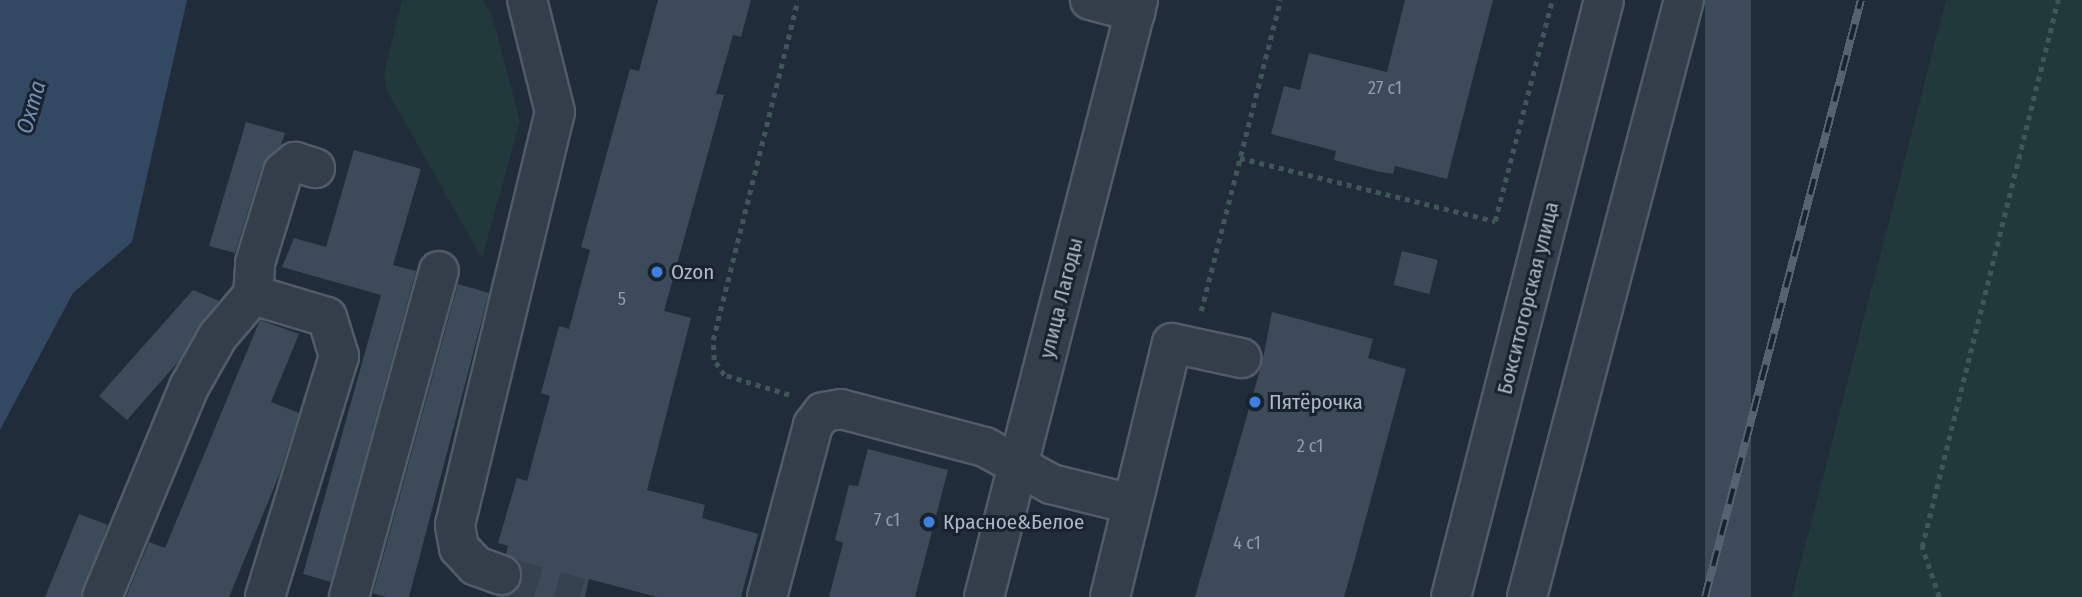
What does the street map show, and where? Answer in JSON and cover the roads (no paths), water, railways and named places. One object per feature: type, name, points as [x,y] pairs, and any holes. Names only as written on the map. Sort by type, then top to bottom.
[{"type":"street","points":[[501,575],[475,566],[459,548],[455,525],[555,112],[527,0]]},
{"type":"street","points":[[1090,0],[1136,6]]},
{"type":"street","name":"Бокситогорская улица","points":[[1451,597],[1604,0]]},
{"type":"street","points":[[1527,597],[1684,0]]},
{"type":"street","name":"улица Лагоды","points":[[984,597],[1136,6]]},
{"type":"street","points":[[102,597],[188,387],[218,336],[253,295],[255,263],[283,172],[295,162],[316,168]]},
{"type":"street","points":[[349,597],[439,271]]},
{"type":"street","points":[[253,295],[327,317],[339,356],[277,594]]},
{"type":"street","points":[[1110,597],[1172,344],[1241,358]]},
{"type":"street","points":[[767,597],[813,425],[823,412],[841,409],[985,447],[1051,484],[1132,504]]},
{"type":"water","name":"Охта","points":[[0,0],[187,0],[132,242],[73,293],[0,430]]},
{"type":"tunnel","points":[[501,575],[580,597]]},
{"type":"railway","points":[[1705,597],[1861,0]]},
{"type":"place","name":"Ozon","points":[[657,272]]},
{"type":"place","name":"Пятёрочка","points":[[1255,402]]},
{"type":"place","name":"Красное&Белое","points":[[929,522]]}]
